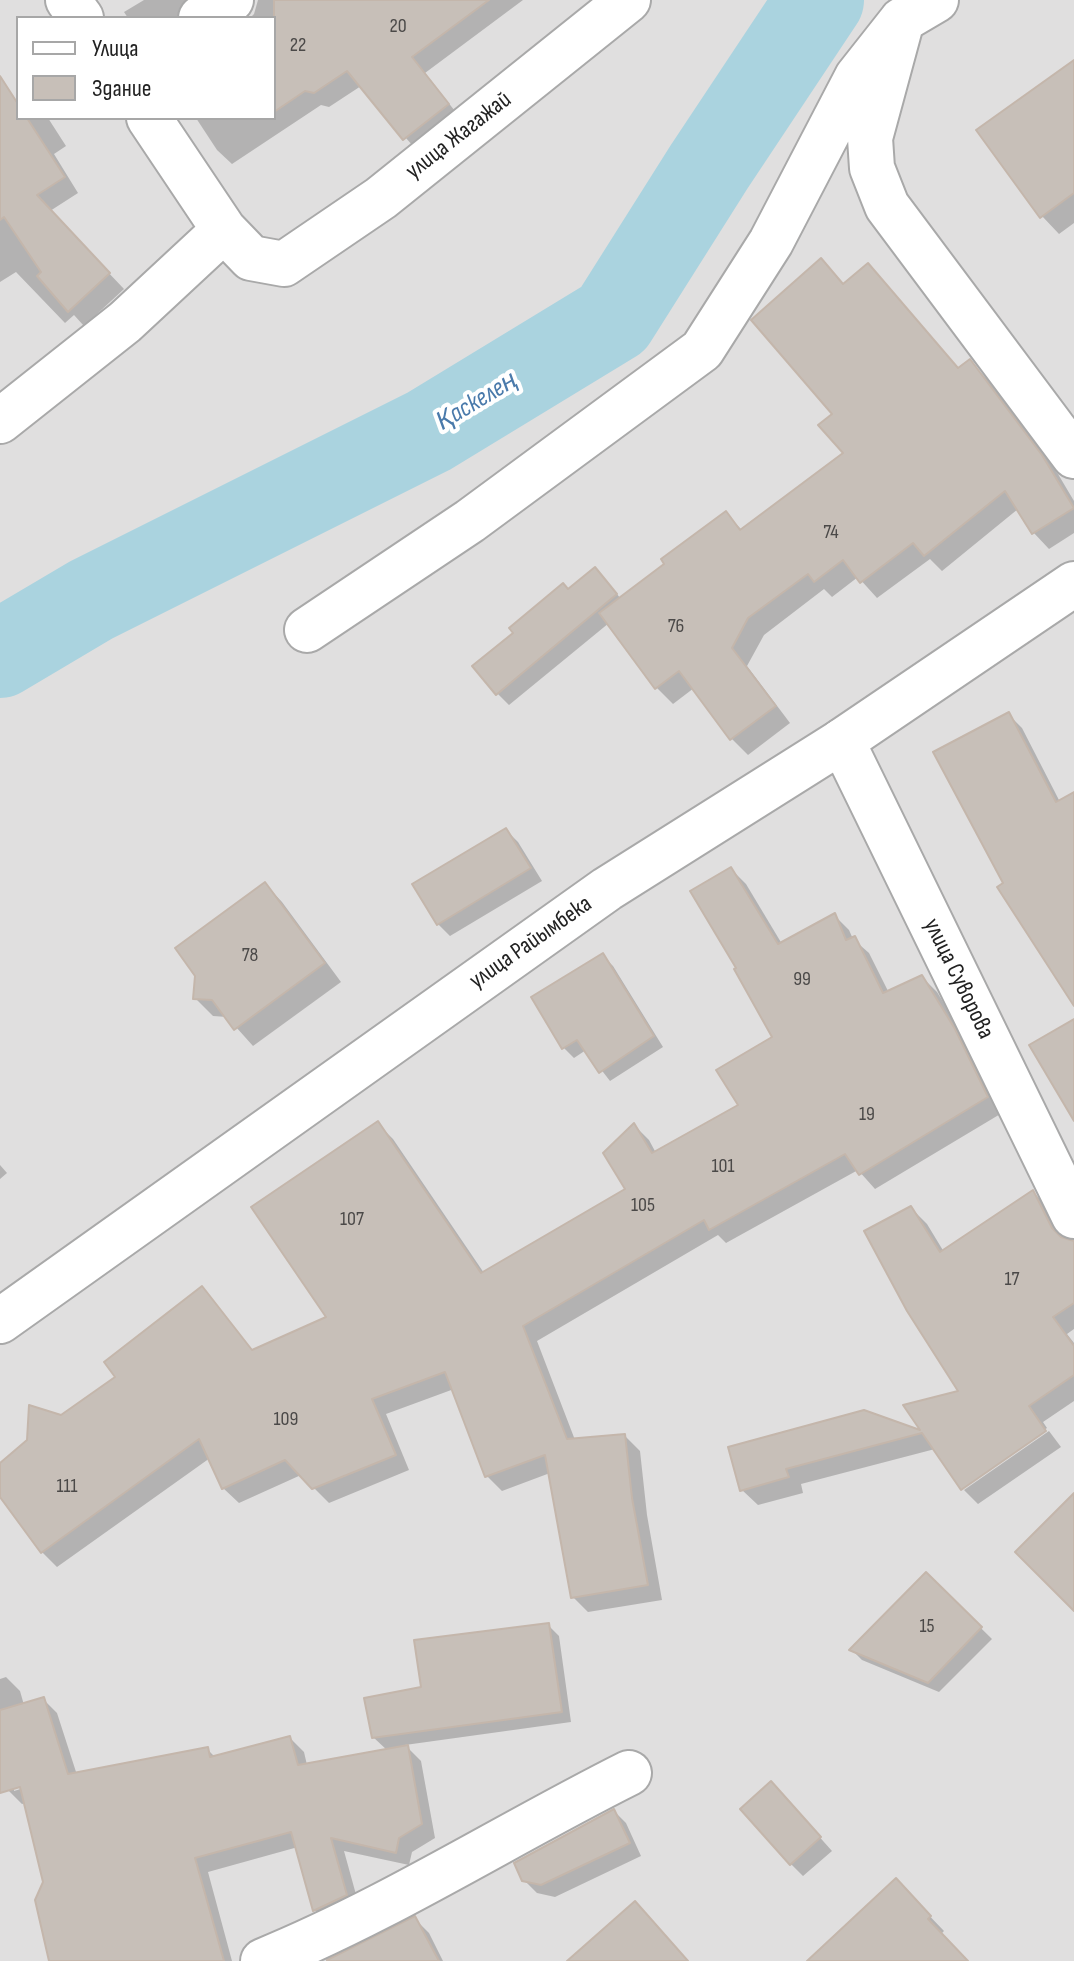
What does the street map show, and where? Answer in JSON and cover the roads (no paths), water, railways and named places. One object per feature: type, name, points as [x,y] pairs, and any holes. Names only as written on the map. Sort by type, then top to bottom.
[{"type":"street","points":[[204,16],[231,0]]},
{"type":"street","name":"улица Жагажай","points":[[224,230],[251,258],[284,264],[381,198],[628,0]]},
{"type":"street","points":[[919,10],[870,138],[872,168],[887,206],[1074,456]]},
{"type":"street","points":[[307,630],[470,521],[702,350],[771,242],[857,77],[919,10]]},
{"type":"street","points":[[0,421],[125,322],[224,230],[150,120]]},
{"type":"street","name":"улица Райымбека","points":[[0,1321],[607,889],[842,741],[1074,584]]},
{"type":"street","name":"улица Суворова","points":[[842,741],[1074,1216]]},
{"type":"street","points":[[263,1961],[319,1938],[552,1811],[629,1773]]},
{"type":"waterway","name":"Қаскелең","points":[[0,654],[91,600],[429,431],[613,319],[820,0]]}]
